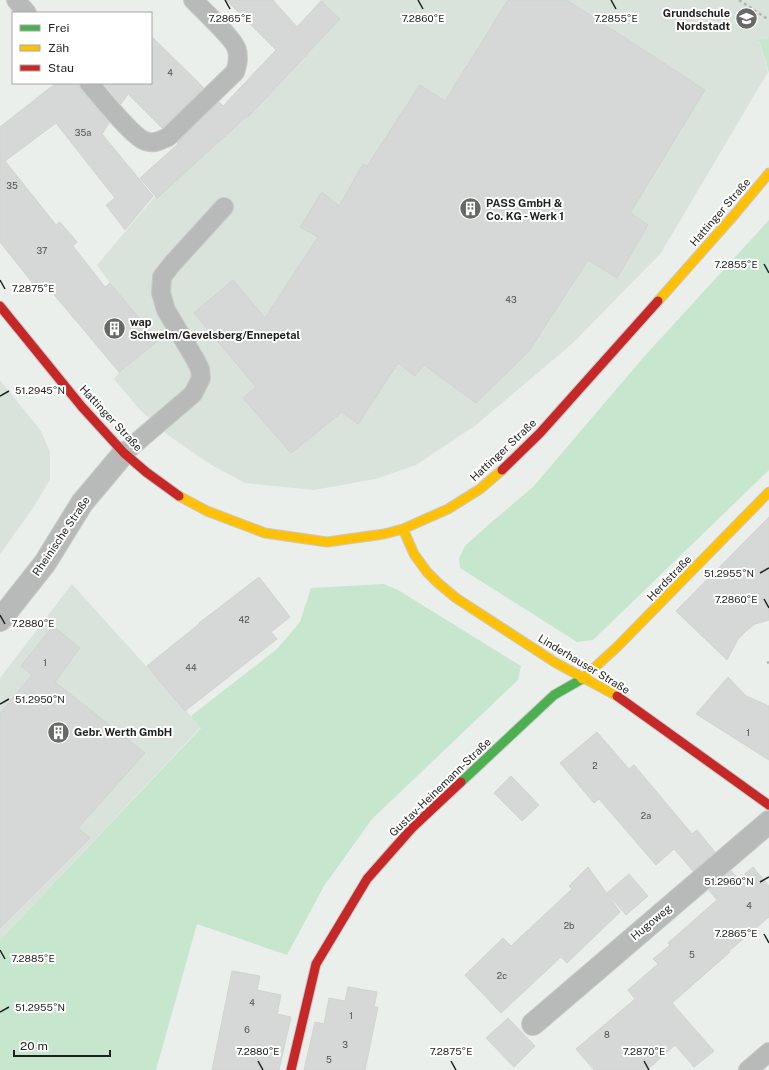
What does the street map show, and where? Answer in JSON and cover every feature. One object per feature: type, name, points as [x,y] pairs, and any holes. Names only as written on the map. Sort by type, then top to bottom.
[{"type":"street","name":"Hattinger Straße","points":[[0,306],[82,407],[124,453],[146,472],[176,494],[207,511],[265,533],[327,542],[384,534],[404,529],[448,508],[480,488],[511,462],[536,438],[735,214],[769,173]]},
{"type":"street","name":"Rheinische Straße","points":[[0,620],[45,563],[82,503],[124,453]]},
{"type":"street","name":"Herdstraße","points":[[583,678],[618,647],[769,492]]},
{"type":"street","name":"Linderhauser Straße","points":[[404,529],[414,554],[427,572],[456,598],[550,658],[583,678],[614,694],[769,805]]},
{"type":"street","name":"Gustav-Heinemann-Straße","points":[[291,1070],[316,964],[367,879],[412,828],[554,695],[583,678]]},
{"type":"street","name":"Hugoweg","points":[[533,1024],[769,822]]},
{"type":"lane","points":[[16,0],[26,12]]},
{"type":"lane","points":[[90,84],[134,134],[144,141],[156,143],[168,137],[235,72],[239,60],[237,48],[193,0]]},
{"type":"lane","points":[[124,453],[193,394],[201,378],[200,369],[195,359],[166,310],[161,294],[162,277],[172,264],[224,208]]},
{"type":"lane","points":[[748,1070],[769,1052]]},
{"type":"path","points":[[739,0],[769,20]]},
{"type":"shaded area","points":[[321,0],[769,0],[769,38],[759,41],[768,72],[661,253],[573,343],[476,425],[416,465],[376,479],[314,490],[245,483],[208,463],[168,435],[140,410],[114,379],[119,372],[158,341],[97,265]]},
{"type":"shaded area","points":[[0,380],[41,431],[50,452],[50,480],[31,511],[0,554]]},
{"type":"shaded area","points":[[72,584],[201,727],[0,940],[0,678]]},
{"type":"green space","points":[[769,38],[769,73],[759,40]]},
{"type":"green space","points":[[769,220],[769,470],[593,640],[577,642],[460,568],[459,558],[465,546],[533,487],[642,359]]},
{"type":"green space","points":[[384,584],[398,590],[521,666],[518,680],[372,819],[324,886],[287,955],[197,924],[156,1070],[0,1070],[0,940],[201,728],[191,716],[277,649],[300,622],[311,588]]},
{"type":"building","points":[[226,0],[273,0],[297,27],[321,1],[340,19],[248,117],[247,116],[157,198],[140,178],[178,144],[177,143],[219,102],[223,106],[276,50]]},
{"type":"building","name":"PASS GmbH & Co. KG - Werk 1","points":[[508,0],[567,0],[705,90],[630,213],[648,225],[617,278],[588,260],[529,351],[476,403],[424,365],[415,376],[398,363],[358,424],[342,412],[291,453],[243,398],[256,387],[194,313],[233,280],[265,318],[318,237],[300,227],[322,192],[339,206],[363,164],[367,166],[420,85],[445,101]]},
{"type":"building","points":[[152,37],[204,88],[162,128],[128,94],[121,104],[104,84],[152,84]]},
{"type":"building","points":[[55,84],[79,84],[81,90],[109,123],[102,134],[153,196],[125,230],[106,205],[115,198],[56,123],[5,161],[56,225],[60,222],[77,242],[73,246],[105,287],[110,283],[158,341],[119,372],[46,285],[39,291],[0,242],[0,127]]},
{"type":"building","points":[[769,517],[769,620],[755,624],[746,631],[738,639],[727,660],[676,611]]},
{"type":"building","points":[[259,577],[290,617],[271,632],[277,639],[185,711],[147,666],[199,623]]},
{"type":"building","name":"Gebr. Werth GmbH","points":[[53,626],[80,648],[55,682],[145,753],[78,828],[90,838],[0,928],[0,713],[32,675],[21,666]]},
{"type":"building","points":[[728,677],[746,696],[769,706],[769,760],[696,714]]},
{"type":"building","points":[[597,732],[629,769],[634,765],[692,834],[697,830],[715,852],[693,871],[674,849],[656,865],[599,799],[594,803],[560,763]]},
{"type":"building","points":[[511,776],[539,805],[522,821],[494,793]]},
{"type":"building","points":[[588,867],[620,912],[567,963],[561,957],[501,1013],[465,975],[503,938],[511,946],[572,889],[569,886]]},
{"type":"building","points":[[753,867],[769,886],[769,917],[672,1003],[714,1051],[694,1067],[675,1045],[647,1070],[594,1070],[576,1049],[635,999],[628,990],[658,964],[653,959],[670,945],[668,943],[717,900],[709,890],[731,871],[739,879]]},
{"type":"building","points":[[629,874],[648,896],[626,915],[607,893]]},
{"type":"building","points":[[232,971],[260,976],[257,990],[281,995],[277,1014],[291,1017],[279,1070],[212,1070]]},
{"type":"building","points":[[348,987],[377,992],[374,1007],[378,1007],[365,1070],[304,1070],[315,1022],[324,1024],[329,998],[345,1001]]},
{"type":"building","points":[[508,1018],[535,1046],[514,1067],[486,1038]]},
{"type":"traffic: fast","points":[[461,782],[554,695],[582,679]]},
{"type":"traffic: slow","points":[[658,301],[769,173]]},
{"type":"traffic: slow","points":[[179,496],[207,511],[265,533],[327,542],[384,534],[403,529],[448,509],[480,489],[502,470]]},
{"type":"traffic: slow","points":[[582,679],[617,647],[769,492]]},
{"type":"traffic: slow","points":[[403,529],[414,554],[427,572],[456,598],[556,663],[617,696]]},
{"type":"traffic: jam","points":[[502,470],[540,433],[658,301]]},
{"type":"traffic: jam","points":[[0,306],[82,407],[124,453],[146,472],[179,496]]},
{"type":"traffic: jam","points":[[617,696],[769,805]]},
{"type":"traffic: jam","points":[[291,1070],[316,964],[367,879],[412,828],[461,782]]},
{"type":"place","name":"Grundschule Nordstadt","points":[[746,19]]},
{"type":"place","name":"PASS GmbH & Co. KG - Werk 1","points":[[471,209]]},
{"type":"place","name":"wap Schwelm/Gevelsberg/Ennepetal","points":[[115,328]]},
{"type":"place","name":"Gebr. Werth GmbH","points":[[59,732]]}]
